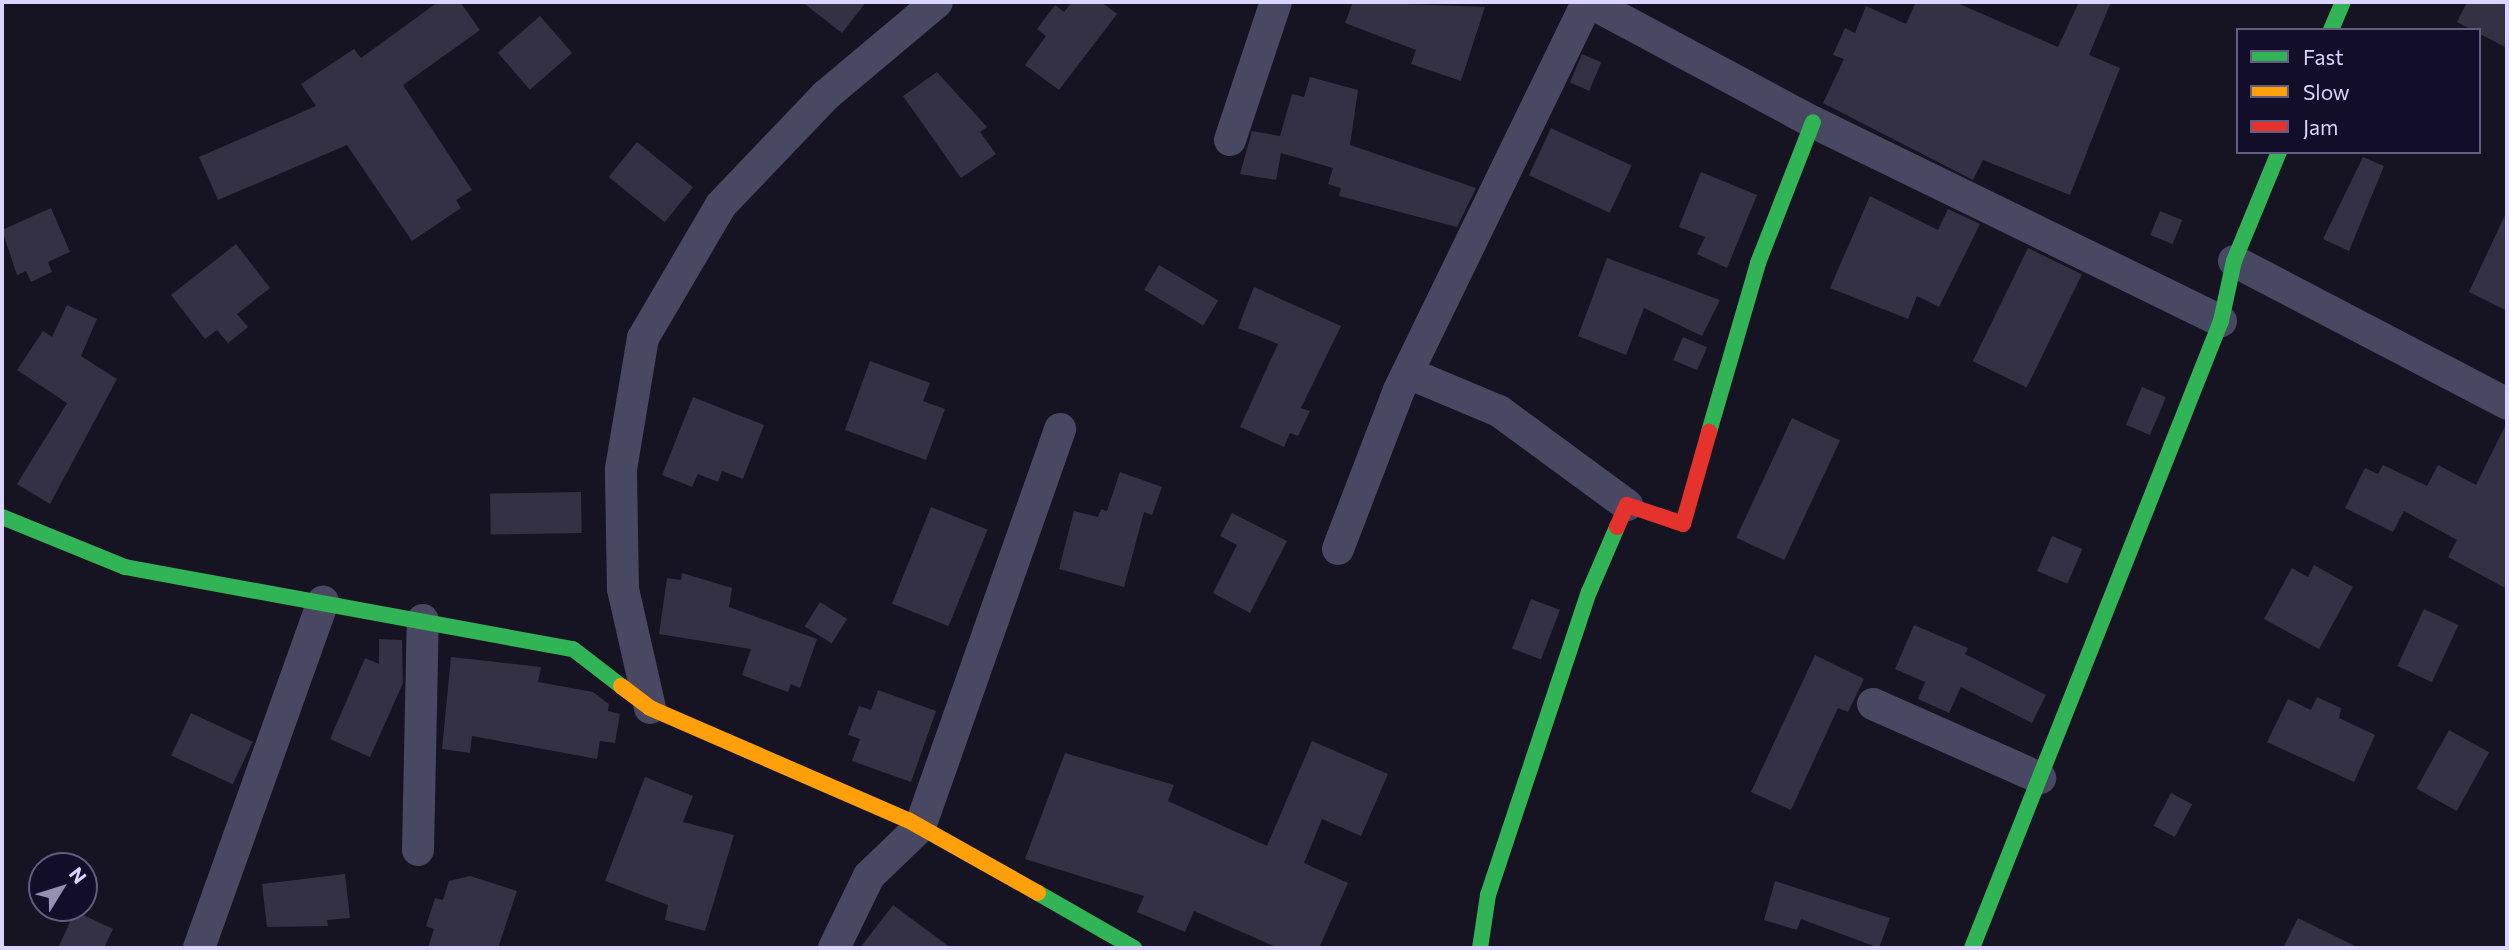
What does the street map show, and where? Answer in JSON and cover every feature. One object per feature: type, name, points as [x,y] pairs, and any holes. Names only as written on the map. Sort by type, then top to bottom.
[{"type":"street","points":[[650,708],[623,589],[621,483],[643,338],[721,205],[825,96],[937,2]]},
{"type":"street","points":[[1230,140],[1276,2]]},
{"type":"street","points":[[1338,549],[1408,373],[1588,2],[1813,122],[2221,321]]},
{"type":"street","points":[[2332,28],[2343,2]]},
{"type":"street","points":[[1408,373],[1499,411],[1627,505],[1683,524],[1758,263],[1813,122]]},
{"type":"street","points":[[1972,948],[2221,321],[2234,261],[2279,154]]},
{"type":"street","points":[[2234,261],[2507,404]]},
{"type":"street","points":[[834,948],[869,876],[920,827],[1060,429]]},
{"type":"street","points":[[1480,948],[1488,895],[1589,592],[1627,505]]},
{"type":"street","points":[[2,517],[125,567],[573,649],[650,708],[920,827],[1134,948]]},
{"type":"street","points":[[199,948],[323,602]]},
{"type":"street","points":[[418,850],[423,620]]},
{"type":"street","points":[[1873,704],[2040,778]]},
{"type":"building","points":[[438,2],[460,2],[480,30],[403,85],[472,190],[456,200],[461,208],[412,241],[347,145],[218,200],[199,157],[316,106],[301,84],[354,49],[361,58]]},
{"type":"building","points":[[802,2],[866,2],[842,33]]},
{"type":"building","points":[[1072,2],[1101,2],[1117,14],[1059,90],[1025,65],[1046,36],[1037,29],[1055,5],[1064,12]]},
{"type":"building","points":[[1353,2],[1485,7],[1461,81],[1411,64],[1416,50],[1345,23]]},
{"type":"building","points":[[1916,2],[1955,2],[2058,47],[2079,2],[2111,2],[2089,55],[2120,68],[2070,195],[1983,160],[1973,180],[1823,103],[1844,59],[1833,55],[1845,28],[1855,33],[1866,6],[1906,24]]},
{"type":"building","points":[[2467,2],[2507,2],[2507,48],[2481,34],[2481,28],[2469,28],[2457,22]]},
{"type":"building","points":[[540,16],[572,53],[530,90],[498,53]]},
{"type":"building","points":[[1582,54],[1601,62],[1589,91],[1570,83]]},
{"type":"building","points":[[937,72],[987,127],[980,132],[996,154],[961,178],[903,96]]},
{"type":"building","points":[[1310,77],[1358,90],[1350,145],[1476,188],[1457,227],[1339,196],[1341,188],[1328,184],[1333,168],[1281,153],[1276,180],[1240,174],[1252,131],[1280,136],[1292,94],[1304,97]]},
{"type":"building","points":[[1551,128],[1632,166],[1610,213],[1529,175]]},
{"type":"building","points":[[637,142],[693,187],[665,222],[609,177]]},
{"type":"building","points":[[2363,157],[2384,166],[2349,251],[2323,239]]},
{"type":"building","points":[[1701,172],[1757,195],[1727,268],[1697,254],[1705,237],[1679,227]]},
{"type":"building","points":[[1870,196],[1938,230],[1948,209],[1980,224],[1939,307],[1917,296],[1908,319],[1830,288]]},
{"type":"building","points":[[51,208],[70,252],[48,262],[52,272],[31,282],[26,271],[17,275],[2,230]]},
{"type":"building","points":[[2160,211],[2182,220],[2173,244],[2150,235]]},
{"type":"building","points":[[2507,211],[2507,311],[2469,292]]},
{"type":"building","points":[[236,244],[270,288],[237,314],[248,327],[228,343],[217,330],[205,339],[171,295]]},
{"type":"building","points":[[2028,248],[2082,274],[2027,388],[1973,361]]},
{"type":"building","points":[[1607,258],[1720,300],[1702,336],[1644,308],[1626,355],[1578,336]]},
{"type":"building","points":[[1159,265],[1218,301],[1203,325],[1144,290]]},
{"type":"building","points":[[1254,287],[1341,326],[1301,408],[1310,411],[1298,436],[1290,433],[1284,447],[1240,427],[1278,344],[1238,328]]},
{"type":"building","points":[[67,305],[97,319],[81,356],[117,379],[50,504],[17,484],[67,403],[17,370],[43,331],[52,337]]},
{"type":"building","points":[[1683,337],[1707,347],[1697,370],[1673,360]]},
{"type":"building","points":[[870,361],[930,383],[923,401],[945,409],[926,460],[845,430]]},
{"type":"building","points":[[2142,387],[2166,397],[2150,435],[2126,425]]},
{"type":"building","points":[[693,397],[764,425],[743,479],[722,471],[718,482],[698,474],[692,487],[662,475]]},
{"type":"building","points":[[1792,418],[1840,440],[1784,560],[1736,538]]},
{"type":"building","points":[[2507,422],[2507,589],[2448,557],[2457,540],[2404,511],[2393,532],[2345,508],[2365,468],[2378,474],[2383,465],[2427,486],[2438,465],[2476,485]]},
{"type":"building","points":[[1120,472],[1162,487],[1152,515],[1144,512],[1124,587],[1059,569],[1074,511],[1098,517],[1101,509],[1107,511]]},
{"type":"building","points":[[581,492],[582,533],[491,535],[490,494]]},
{"type":"building","points":[[931,507],[988,530],[949,626],[892,603]]},
{"type":"building","points":[[1232,513],[1287,541],[1250,613],[1213,593],[1237,545],[1220,536]]},
{"type":"building","points":[[2052,536],[2082,549],[2068,584],[2037,571]]},
{"type":"building","points":[[2314,565],[2353,587],[2319,649],[2264,619],[2292,568],[2308,577]]},
{"type":"building","points":[[682,573],[732,588],[729,607],[817,639],[800,688],[791,684],[788,692],[742,675],[751,649],[659,634],[667,578],[681,580]]},
{"type":"building","points":[[1531,599],[1560,610],[1541,660],[1512,648]]},
{"type":"building","points":[[820,602],[847,619],[832,644],[805,627]]},
{"type":"building","points":[[2424,609],[2458,625],[2432,682],[2397,666]]},
{"type":"building","points":[[1914,625],[1968,648],[1965,654],[2046,695],[2032,723],[1961,687],[1949,713],[1918,699],[1925,682],[1895,669]]},
{"type":"building","points":[[379,639],[402,640],[403,683],[370,757],[330,739],[365,658],[379,664]]},
{"type":"building","points":[[1815,655],[1864,679],[1848,712],[1838,708],[1791,810],[1751,792]]},
{"type":"building","points":[[451,657],[541,667],[538,682],[593,692],[609,704],[608,711],[620,714],[615,743],[600,741],[597,759],[472,736],[470,753],[442,749]]},
{"type":"building","points":[[878,690],[936,711],[911,782],[852,761],[860,739],[848,735],[859,706],[871,710]]},
{"type":"building","points":[[2317,697],[2341,708],[2339,718],[2375,735],[2354,782],[2267,742],[2288,699],[2311,710]]},
{"type":"building","points":[[191,713],[253,742],[233,784],[171,756]]},
{"type":"building","points":[[2449,730],[2489,752],[2457,811],[2417,789]]},
{"type":"building","points":[[1312,741],[1388,774],[1361,836],[1322,819],[1304,863],[1348,883],[1319,948],[1278,948],[1194,911],[1185,932],[1137,912],[1144,896],[1025,859],[1065,753],[1174,785],[1168,801],[1267,846]]},
{"type":"building","points":[[645,777],[693,796],[683,822],[734,835],[705,931],[665,920],[668,905],[605,881]]},
{"type":"building","points":[[2171,793],[2192,804],[2175,837],[2154,826]]},
{"type":"building","points":[[345,874],[350,918],[327,920],[328,926],[267,927],[262,884]]},
{"type":"building","points":[[470,876],[517,891],[498,948],[428,948],[434,929],[426,926],[435,898],[443,900],[449,881]]},
{"type":"building","points":[[1775,881],[1890,918],[1879,948],[1801,919],[1797,930],[1764,920]]},
{"type":"building","points":[[893,905],[951,948],[860,948]]},
{"type":"building","points":[[2298,918],[2359,948],[2283,948]]},
{"type":"building","points":[[70,922],[98,922],[113,929],[104,948],[58,948]]},
{"type":"traffic: fast","points":[[2332,28],[2343,2]]},
{"type":"traffic: fast","points":[[1709,432],[1758,263],[1813,122]]},
{"type":"traffic: fast","points":[[1972,948],[2221,321],[2234,261],[2278,154]]},
{"type":"traffic: fast","points":[[2,517],[125,567],[573,649],[621,686]]},
{"type":"traffic: fast","points":[[1480,948],[1488,895],[1589,592],[1617,527]]},
{"type":"traffic: fast","points":[[1038,893],[1134,948]]},
{"type":"traffic: slow","points":[[621,686],[650,708],[908,820],[1038,893]]},
{"type":"traffic: jam","points":[[1617,527],[1627,505],[1683,524],[1709,432]]}]
